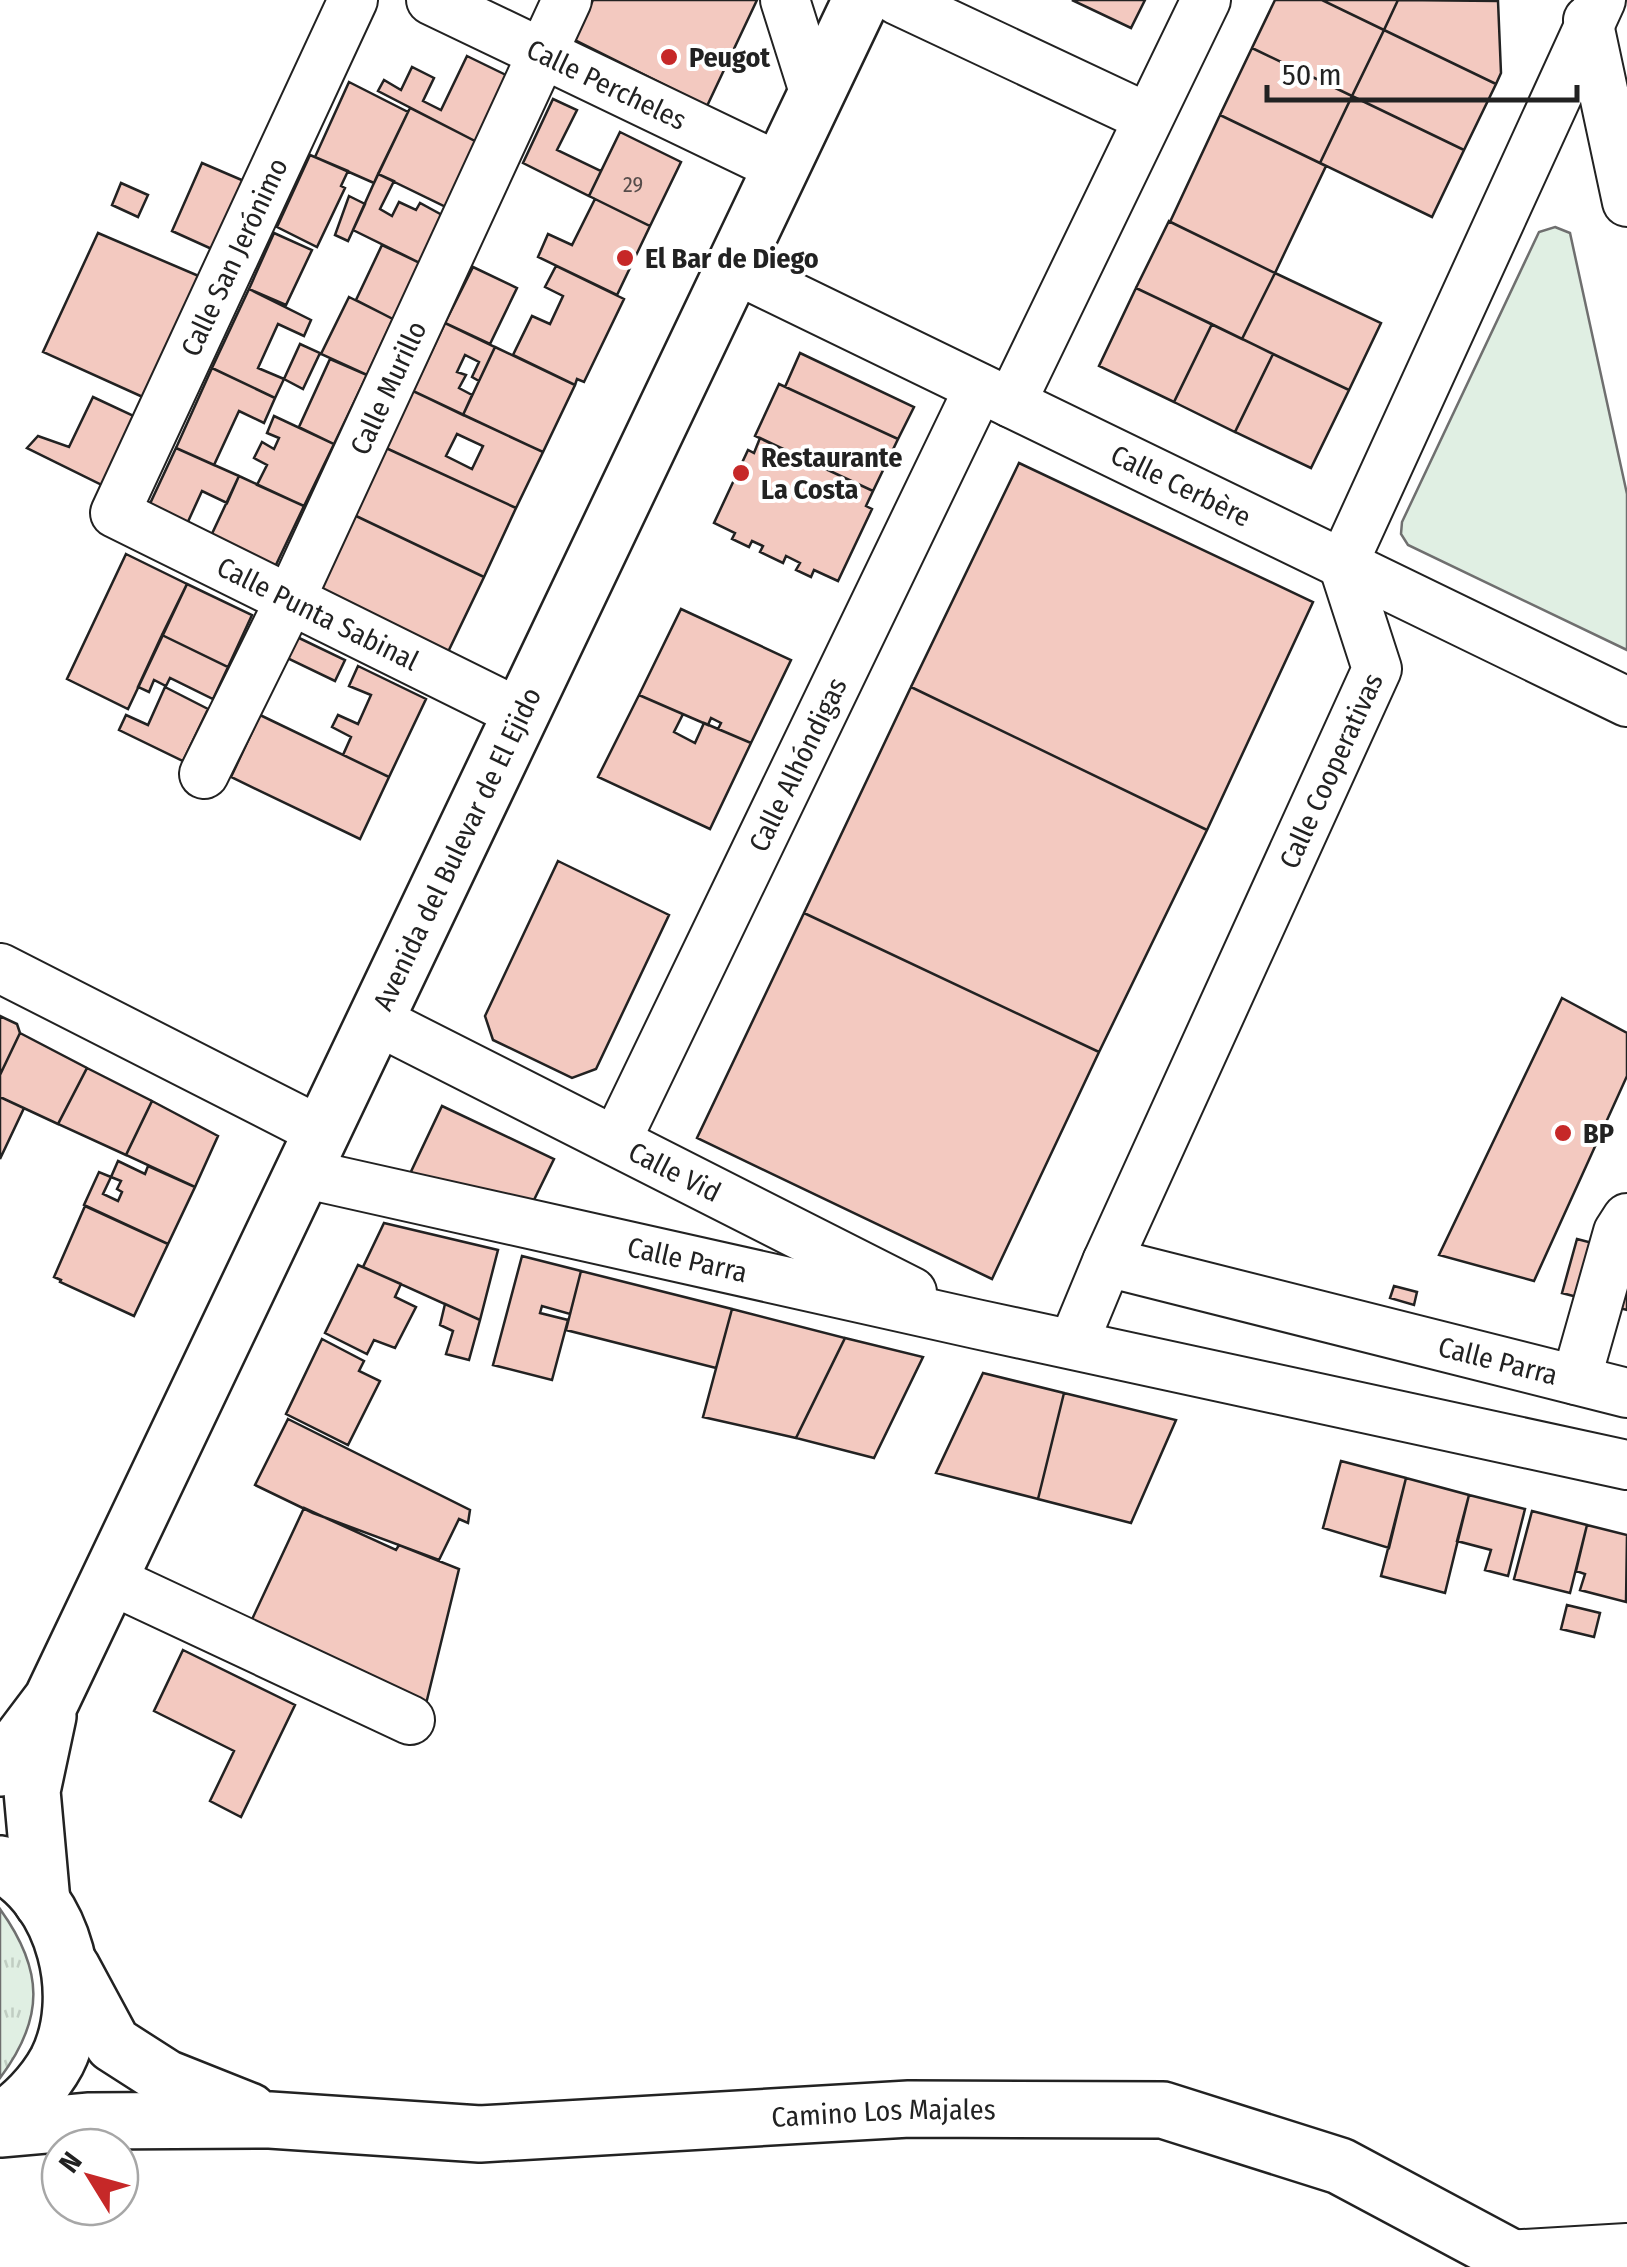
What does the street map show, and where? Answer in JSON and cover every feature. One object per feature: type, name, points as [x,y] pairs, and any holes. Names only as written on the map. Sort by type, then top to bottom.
[{"type":"main road","name":"Avenida del Bulevar de El Ejido","points":[[52,1699],[861,0]]},
{"type":"main road","points":[[0,1768],[52,1699]]},
{"type":"main road","points":[[42,1902],[32,1791],[52,1699]]},
{"type":"main road","points":[[0,1864],[42,1902],[113,2044],[166,2078],[270,2120]]},
{"type":"main road","points":[[0,2126],[30,2100],[58,2060],[71,2013],[70,1964]]},
{"type":"main road","name":"Camino Los Majales","points":[[270,2120],[480,2134],[909,2109],[1163,2110],[1340,2166],[1502,2256]]},
{"type":"main road","points":[[0,2126],[270,2120]]},
{"type":"street","name":"Calle San Jerónimo","points":[[115,514],[353,0]]},
{"type":"street","name":"Calle Percheles","points":[[431,0],[781,168]]},
{"type":"street","name":"Calle Murillo","points":[[204,774],[290,600],[567,0]]},
{"type":"street","points":[[785,0],[816,95]]},
{"type":"street","points":[[898,0],[1148,118]]},
{"type":"street","name":"Calle Alhóndigas","points":[[616,1141],[995,396],[1148,118],[1206,0]]},
{"type":"street","points":[[1601,11],[1627,202]]},
{"type":"street","points":[[1344,564],[1601,11]]},
{"type":"street","name":"Calle Cerbère","points":[[733,268],[1627,702]]},
{"type":"street","name":"Calle Punta Sabinal","points":[[115,514],[521,714]]},
{"type":"street","name":"Calle Cooperativas","points":[[1107,1262],[1377,669],[1344,564]]},
{"type":"street","name":"Calle Parra","points":[[0,968],[312,1152],[976,1324],[1627,1464]]},
{"type":"street","name":"Calle Vid","points":[[376,1020],[976,1324]]},
{"type":"street","points":[[1576,1380],[1618,1232],[1627,1218]]},
{"type":"street","points":[[1073,1344],[1107,1262]]},
{"type":"street","name":"Calle Parra","points":[[1107,1262],[1627,1392]]},
{"type":"street","points":[[110,1579],[410,1720]]},
{"type":"street","points":[[1502,2256],[1627,2248]]},
{"type":"green space","points":[[1555,227],[1570,233],[1627,494],[1627,650],[1408,545],[1401,534],[1402,522],[1539,232]]},
{"type":"green space","points":[[0,1909],[25,1953],[33,1994],[25,2035],[0,2078]]},
{"type":"building","name":"Peugot","points":[[593,0],[757,0],[707,106],[575,40]]},
{"type":"building","points":[[1072,0],[1145,0],[1131,28]]},
{"type":"building","points":[[1275,0],[1322,0],[1384,30],[1352,96],[1252,48]]},
{"type":"building","points":[[1322,0],[1398,0],[1384,30]]},
{"type":"building","points":[[1398,0],[1498,1],[1501,73],[1496,84],[1384,30]]},
{"type":"building","points":[[1384,30],[1496,84],[1464,150],[1352,96]]},
{"type":"building","points":[[1252,48],[1352,96],[1320,163],[1220,115]]},
{"type":"building","points":[[467,56],[508,76],[477,142],[378,91],[384,80],[401,90],[412,67],[434,78],[423,101],[441,110]]},
{"type":"building","points":[[349,82],[408,112],[374,183],[315,157]]},
{"type":"building","points":[[1352,96],[1464,150],[1432,217],[1320,163]]},
{"type":"building","points":[[553,99],[577,110],[557,150],[601,171],[589,196],[523,163]]},
{"type":"building","points":[[410,108],[477,142],[446,207],[378,174]]},
{"type":"building","points":[[1220,115],[1326,166],[1275,273],[1170,222]]},
{"type":"building","points":[[620,132],[681,162],[650,226],[589,196]]},
{"type":"building","points":[[310,155],[348,171],[341,186],[345,188],[317,247],[277,227]]},
{"type":"building","points":[[202,163],[244,181],[214,250],[172,231]]},
{"type":"building","points":[[378,174],[394,181],[380,209],[392,216],[399,202],[416,210],[420,203],[442,215],[420,263],[353,230]]},
{"type":"building","points":[[121,183],[148,195],[138,217],[112,205]]},
{"type":"building","points":[[349,196],[365,204],[348,241],[335,235]]},
{"type":"building","points":[[595,199],[650,226],[617,295],[538,257],[548,234],[572,245]]},
{"type":"building","points":[[1169,221],[1275,273],[1242,339],[1136,288]]},
{"type":"building","points":[[98,233],[201,277],[145,398],[43,352]]},
{"type":"building","points":[[274,233],[312,250],[286,305],[249,289]]},
{"type":"building","points":[[382,245],[420,263],[393,319],[356,300]]},
{"type":"building","points":[[556,266],[624,299],[584,382],[577,379],[575,385],[513,355],[532,316],[550,324],[563,296],[545,287]]},
{"type":"building","points":[[473,267],[517,288],[490,344],[445,323]]},
{"type":"building","points":[[1275,273],[1381,323],[1349,390],[1242,339]]},
{"type":"building","points":[[1136,288],[1212,324],[1174,402],[1099,366]]},
{"type":"building","points":[[249,289],[311,320],[304,336],[278,324],[258,368],[284,379],[275,398],[212,368]]},
{"type":"building","points":[[349,297],[393,319],[367,375],[321,354]]},
{"type":"building","points":[[445,323],[495,347],[479,381],[472,377],[479,362],[465,355],[457,372],[466,375],[459,388],[472,395],[463,415],[413,391]]},
{"type":"building","points":[[1212,324],[1273,354],[1235,432],[1174,402]]},
{"type":"building","points":[[300,344],[320,353],[303,389],[284,379]]},
{"type":"building","points":[[495,347],[575,385],[543,452],[463,415]]},
{"type":"building","points":[[800,353],[914,407],[898,439],[785,387]]},
{"type":"building","points":[[1273,354],[1349,390],[1311,468],[1235,432]]},
{"type":"building","points":[[330,359],[367,375],[334,444],[299,427]]},
{"type":"building","points":[[212,368],[275,398],[264,423],[239,411],[214,465],[176,448]]},
{"type":"building","points":[[779,384],[898,439],[873,491],[755,436]]},
{"type":"building","points":[[413,391],[543,452],[516,508],[386,448]],"holes":[[[457,434],[483,446],[472,469],[446,456]]]},
{"type":"building","points":[[93,397],[136,417],[104,486],[27,448],[38,436],[69,447]]},
{"type":"building","points":[[274,416],[334,444],[304,506],[257,485],[267,465],[254,458],[262,442],[274,449],[279,438],[267,433]]},
{"type":"building","points":[[760,438],[873,491],[866,506],[872,509],[838,581],[814,570],[811,577],[796,570],[800,563],[786,556],[783,563],[760,552],[763,546],[752,541],[749,547],[732,539],[735,533],[714,523],[748,450],[754,453]]},
{"type":"building","points":[[176,448],[239,476],[227,503],[202,491],[186,526],[148,508]]},
{"type":"building","points":[[386,448],[516,508],[484,577],[354,515]]},
{"type":"building","points":[[1019,463],[1313,602],[1207,830],[911,687]]},
{"type":"building","points":[[239,476],[304,506],[274,569],[210,538]]},
{"type":"building","points":[[354,515],[484,577],[447,654],[318,591]]},
{"type":"building","points":[[126,554],[187,584],[128,709],[67,679]]},
{"type":"building","points":[[187,584],[252,615],[228,667],[162,635]]},
{"type":"building","points":[[681,609],[791,660],[751,743],[718,729],[721,723],[711,718],[708,725],[639,695]]},
{"type":"building","points":[[162,635],[228,667],[213,699],[170,678],[166,686],[154,680],[149,692],[138,687]]},
{"type":"building","points":[[297,637],[345,660],[335,681],[287,658]]},
{"type":"building","points":[[358,666],[426,699],[389,777],[343,755],[351,737],[332,727],[338,715],[358,724],[371,695],[349,686]]},
{"type":"building","points":[[165,687],[208,709],[183,761],[119,730],[126,715],[148,725]]},
{"type":"building","points":[[911,687],[1207,830],[1099,1052],[804,913]]},
{"type":"building","points":[[639,695],[683,714],[674,732],[695,743],[704,723],[751,743],[710,829],[598,777]]},
{"type":"building","points":[[260,715],[389,777],[360,839],[231,777]]},
{"type":"building","points":[[558,861],[669,915],[596,1069],[572,1078],[493,1040],[485,1016]]},
{"type":"building","points":[[804,913],[1099,1052],[992,1279],[697,1138]]},
{"type":"building","points":[[1562,998],[1627,1033],[1627,1076],[1534,1281],[1439,1255]]},
{"type":"building","points":[[0,1016],[17,1024],[20,1033],[0,1075]]},
{"type":"building","points":[[20,1033],[87,1068],[58,1124],[0,1097],[0,1075]]},
{"type":"building","points":[[87,1068],[152,1101],[126,1155],[58,1124]]},
{"type":"building","points":[[0,1097],[24,1108],[0,1159]]},
{"type":"building","points":[[152,1101],[218,1136],[195,1187],[126,1155]]},
{"type":"building","points":[[442,1106],[554,1159],[530,1208],[408,1178]]},
{"type":"building","points":[[118,1161],[145,1174],[148,1166],[195,1187],[168,1244],[84,1205],[99,1172],[111,1177]],"holes":[[[111,1177],[121,1181],[118,1201],[103,1194]]]},
{"type":"building","points":[[85,1206],[168,1244],[134,1316],[54,1277]]},
{"type":"building","points":[[384,1223],[498,1250],[480,1320],[363,1267]]},
{"type":"building","points":[[1577,1239],[1627,1252],[1627,1310],[1562,1293]]},
{"type":"building","points":[[522,1256],[581,1271],[570,1314],[542,1306],[540,1313],[568,1320],[552,1380],[493,1365]]},
{"type":"building","points":[[358,1265],[401,1284],[395,1297],[416,1307],[395,1348],[374,1340],[367,1354],[325,1333]]},
{"type":"building","points":[[581,1271],[732,1309],[716,1368],[566,1330]]},
{"type":"building","points":[[1394,1286],[1417,1292],[1414,1305],[1390,1298]]},
{"type":"building","points":[[445,1304],[480,1320],[469,1360],[446,1354],[453,1331],[440,1325]]},
{"type":"building","points":[[732,1309],[845,1338],[796,1438],[703,1417]]},
{"type":"building","points":[[845,1338],[923,1357],[874,1458],[796,1438]]},
{"type":"building","points":[[322,1339],[364,1361],[359,1371],[380,1381],[348,1445],[286,1414]]},
{"type":"building","points":[[983,1373],[1064,1393],[1038,1499],[936,1473]]},
{"type":"building","points":[[1064,1393],[1176,1420],[1131,1523],[1038,1499]]},
{"type":"building","points":[[288,1419],[470,1510],[468,1523],[459,1519],[439,1560],[313,1513],[255,1485]]},
{"type":"building","points":[[1341,1461],[1406,1478],[1389,1548],[1323,1528]]},
{"type":"building","points":[[1406,1478],[1469,1495],[1445,1593],[1381,1576]]},
{"type":"building","points":[[1469,1495],[1525,1509],[1508,1576],[1485,1570],[1491,1550],[1457,1541]]},
{"type":"building","points":[[304,1508],[396,1550],[399,1545],[459,1569],[425,1708],[248,1628]]},
{"type":"building","points":[[1532,1511],[1587,1525],[1570,1593],[1514,1579]]},
{"type":"building","points":[[1587,1525],[1627,1535],[1626,1602],[1580,1590],[1585,1574],[1576,1571]]},
{"type":"building","points":[[1567,1605],[1600,1613],[1594,1637],[1561,1629]]},
{"type":"building","points":[[183,1650],[295,1705],[241,1817],[210,1801],[234,1751],[154,1711]]},
{"type":"place","name":"Peugot","points":[[669,57]]},
{"type":"place","name":"El Bar de Diego","points":[[625,258]]},
{"type":"place","name":"Restaurante La Costa","points":[[741,473]]},
{"type":"place","name":"BP","points":[[1563,1133]]}]
